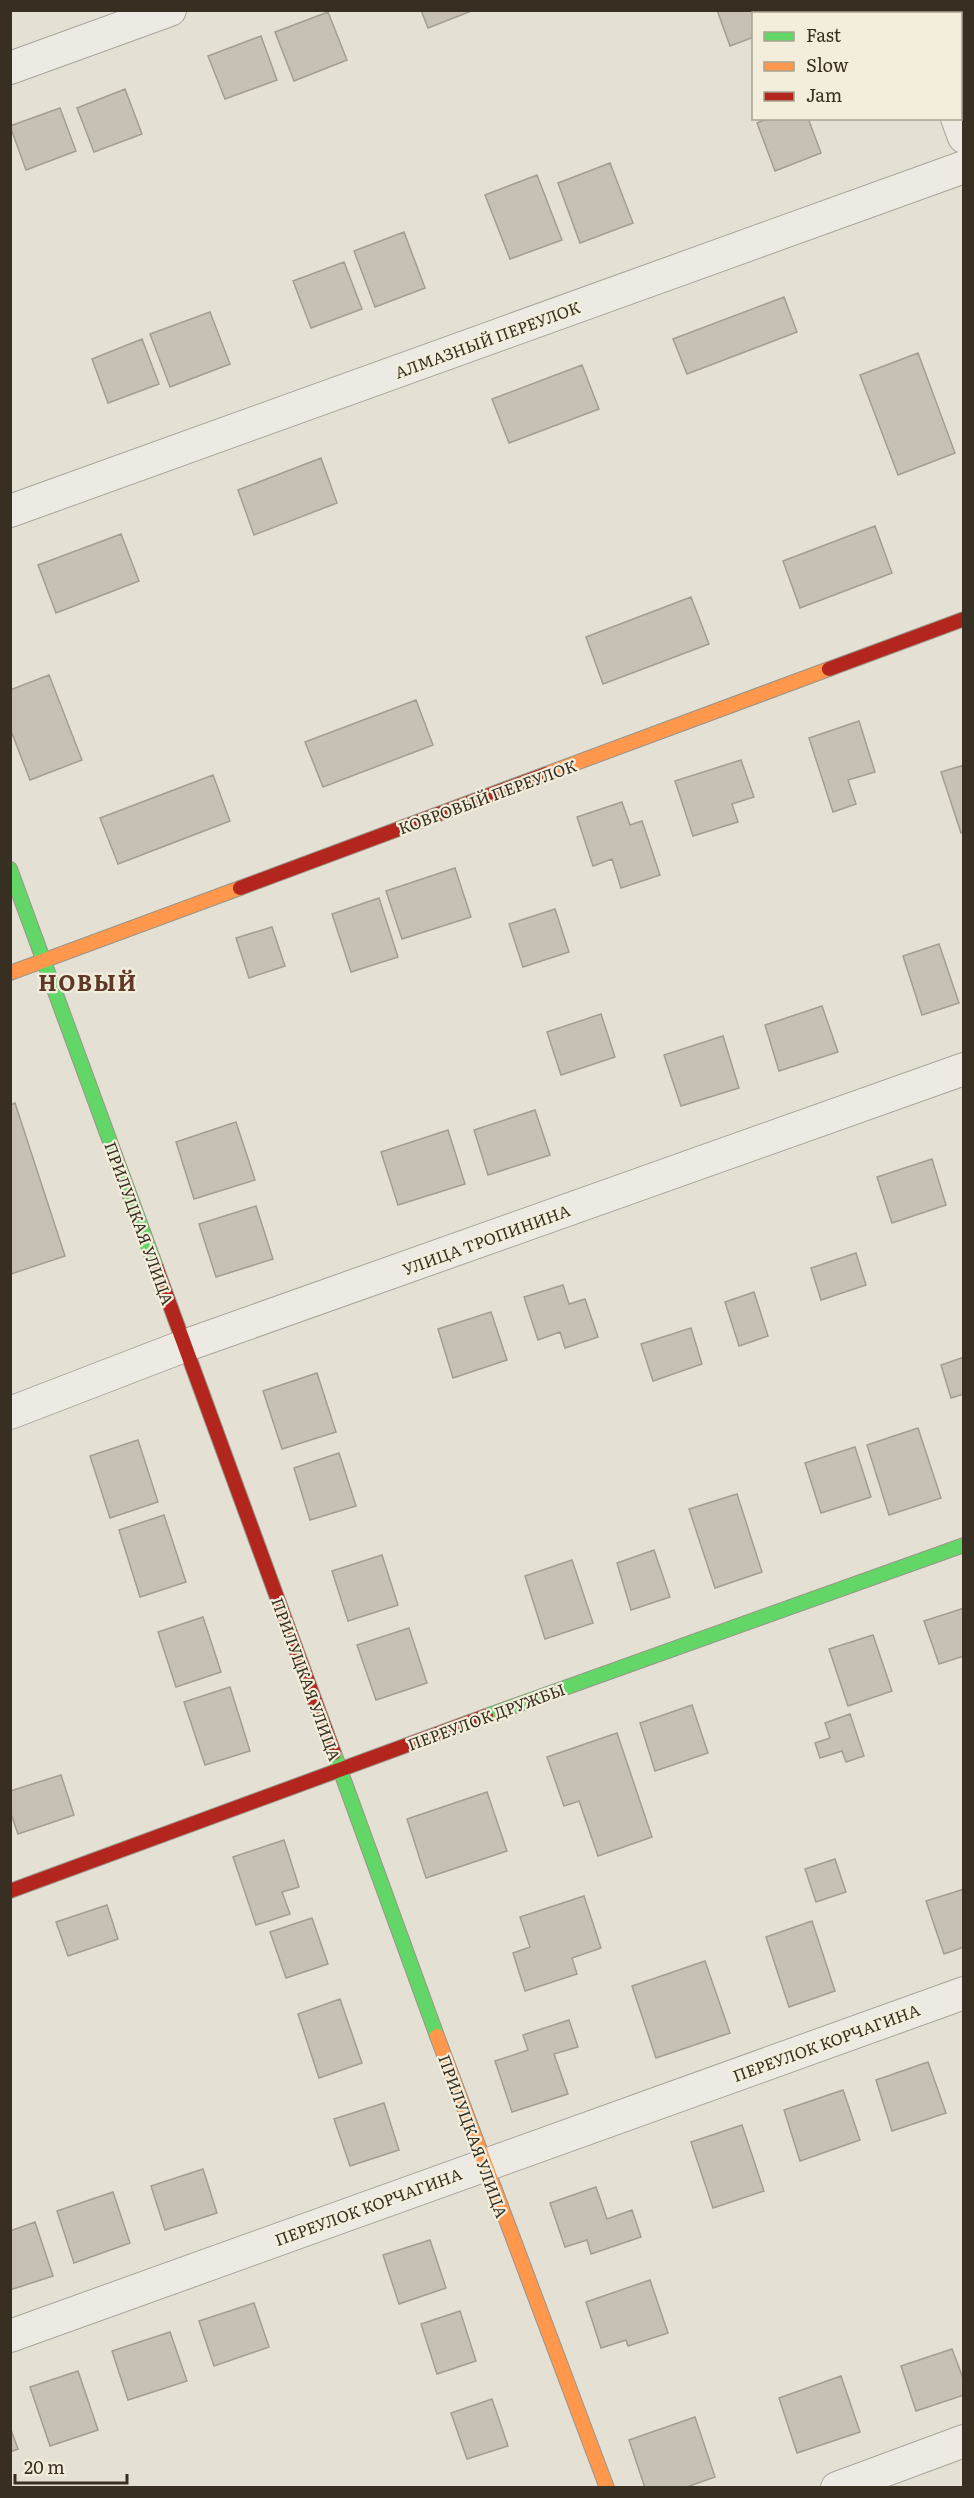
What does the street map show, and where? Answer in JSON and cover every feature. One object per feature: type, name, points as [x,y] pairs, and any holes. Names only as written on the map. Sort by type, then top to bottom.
[{"type":"street","points":[[10,68],[170,10]]},
{"type":"street","points":[[958,120],[963,137]]},
{"type":"street","name":"АЛМАЗНЫЙ ПЕРЕУЛОК","points":[[10,511],[963,167]]},
{"type":"street","name":"КОВРОВЫЙ ПЕРЕУЛОК","points":[[10,973],[963,620]]},
{"type":"street","name":"ПРИЛУЦКАЯ УЛИЦА","points":[[10,869],[484,2164],[607,2487]]},
{"type":"street","name":"УЛИЦА ТРОПИНИНА","points":[[10,1413],[184,1346],[963,1070]]},
{"type":"street","name":"ПЕРЕУЛОК ДРУЖБЫ","points":[[10,1891],[340,1768],[963,1545]]},
{"type":"street","name":"ПЕРЕУЛОК КОРЧАГИНА","points":[[10,2336],[963,1993]]},
{"type":"street","points":[[837,2487],[963,2441]]},
{"type":"building","points":[[421,10],[474,10],[428,28]]},
{"type":"building","points":[[717,10],[769,10],[770,12],[752,12],[752,38],[730,46]]},
{"type":"building","points":[[328,12],[347,60],[294,81],[275,32]]},
{"type":"building","points":[[261,36],[277,80],[225,99],[208,56]]},
{"type":"building","points":[[125,89],[142,134],[94,152],[77,108]]},
{"type":"building","points":[[60,108],[76,151],[26,170],[10,126]]},
{"type":"building","points":[[764,120],[809,120],[821,153],[775,171],[757,123]]},
{"type":"building","points":[[610,163],[633,223],[580,243],[558,183]]},
{"type":"building","points":[[537,175],[562,240],[510,259],[485,195]]},
{"type":"building","points":[[404,232],[425,288],[375,307],[354,251]]},
{"type":"building","points":[[344,262],[362,309],[311,328],[293,281]]},
{"type":"building","points":[[784,297],[797,332],[687,374],[673,339]]},
{"type":"building","points":[[210,312],[230,364],[170,387],[150,334]]},
{"type":"building","points":[[142,339],[159,384],[108,403],[92,359]]},
{"type":"building","points":[[918,353],[955,453],[898,475],[860,375]]},
{"type":"building","points":[[582,365],[599,409],[509,443],[492,399]]},
{"type":"building","points":[[321,458],[337,503],[254,535],[238,490]]},
{"type":"building","points":[[875,526],[892,573],[800,608],[783,561]]},
{"type":"building","points":[[121,534],[139,581],[56,613],[38,565]]},
{"type":"building","points":[[691,597],[709,644],[603,684],[586,637]]},
{"type":"building","points":[[49,675],[82,760],[30,780],[10,728],[10,690]]},
{"type":"building","points":[[416,700],[433,745],[323,787],[305,742]]},
{"type":"building","points":[[859,721],[875,772],[848,780],[856,804],[833,812],[809,738]]},
{"type":"building","points":[[741,760],[754,797],[732,804],[738,822],[693,836],[675,781]]},
{"type":"building","points":[[964,765],[964,832],[961,833],[941,772]]},
{"type":"building","points":[[213,775],[230,821],[118,864],[100,818]]},
{"type":"building","points":[[622,802],[630,825],[642,821],[660,875],[621,888],[612,859],[593,866],[577,817]]},
{"type":"building","points":[[455,868],[471,917],[402,939],[386,891]]},
{"type":"building","points":[[379,898],[398,957],[351,972],[332,914]]},
{"type":"building","points":[[555,909],[569,952],[523,967],[509,924]]},
{"type":"building","points":[[272,927],[285,966],[249,978],[236,938]]},
{"type":"building","points":[[939,944],[959,1003],[922,1015],[903,956]]},
{"type":"building","points":[[822,1006],[838,1052],[779,1071],[765,1025]]},
{"type":"building","points":[[601,1014],[615,1057],[561,1075],[547,1032]]},
{"type":"building","points":[[723,1036],[739,1088],[681,1106],[664,1055]]},
{"type":"building","points":[[15,1103],[65,1256],[11,1274],[10,1105]]},
{"type":"building","points":[[535,1110],[550,1155],[488,1175],[474,1130]]},
{"type":"building","points":[[236,1122],[255,1180],[194,1199],[176,1142]]},
{"type":"building","points":[[448,1130],[465,1184],[398,1205],[381,1152]]},
{"type":"building","points":[[932,1159],[946,1205],[892,1223],[877,1177]]},
{"type":"building","points":[[256,1206],[273,1259],[216,1277],[199,1224]]},
{"type":"building","points":[[856,1253],[866,1285],[821,1300],[811,1268]]},
{"type":"building","points":[[563,1285],[569,1304],[585,1299],[598,1337],[565,1348],[560,1332],[538,1340],[524,1297]]},
{"type":"building","points":[[754,1292],[768,1336],[739,1346],[725,1302]]},
{"type":"building","points":[[491,1312],[507,1360],[453,1378],[438,1329]]},
{"type":"building","points":[[691,1328],[702,1364],[653,1381],[641,1344]]},
{"type":"building","points":[[964,1357],[964,1394],[951,1398],[941,1365]]},
{"type":"building","points":[[317,1373],[336,1432],[282,1449],[263,1391]]},
{"type":"building","points":[[918,1428],[941,1498],[889,1515],[867,1445]]},
{"type":"building","points":[[138,1440],[158,1502],[110,1518],[90,1456]]},
{"type":"building","points":[[855,1447],[871,1497],[821,1513],[805,1463]]},
{"type":"building","points":[[339,1453],[356,1506],[310,1520],[294,1468]]},
{"type":"building","points":[[737,1494],[762,1572],[715,1588],[689,1509]]},
{"type":"building","points":[[164,1515],[186,1582],[140,1597],[119,1530]]},
{"type":"building","points":[[654,1550],[670,1597],[631,1610],[617,1563]]},
{"type":"building","points":[[382,1555],[398,1605],[348,1621],[332,1571]]},
{"type":"building","points":[[572,1560],[593,1623],[545,1639],[525,1576]]},
{"type":"building","points":[[964,1608],[964,1656],[939,1664],[924,1621]]},
{"type":"building","points":[[203,1617],[221,1672],[176,1687],[158,1632]]},
{"type":"building","points":[[409,1628],[427,1683],[376,1700],[357,1645]]},
{"type":"building","points":[[873,1635],[892,1691],[848,1706],[829,1649]]},
{"type":"building","points":[[230,1687],[250,1751],[205,1765],[184,1702]]},
{"type":"building","points":[[692,1705],[708,1753],[655,1771],[640,1723]]},
{"type":"building","points":[[850,1714],[864,1756],[846,1762],[842,1751],[820,1758],[815,1743],[830,1738],[825,1723]]},
{"type":"building","points":[[617,1733],[652,1837],[598,1856],[579,1801],[564,1806],[547,1757]]},
{"type":"building","points":[[61,1775],[74,1815],[18,1834],[10,1811],[10,1791]]},
{"type":"building","points":[[487,1792],[507,1851],[426,1878],[407,1819]]},
{"type":"building","points":[[284,1840],[299,1887],[282,1892],[290,1914],[256,1925],[233,1857]]},
{"type":"building","points":[[835,1859],[846,1892],[816,1902],[805,1869]]},
{"type":"building","points":[[964,1889],[964,1947],[944,1954],[926,1901]]},
{"type":"building","points":[[584,1896],[601,1948],[572,1958],[577,1974],[525,1991],[513,1953],[530,1947],[520,1917]]},
{"type":"building","points":[[107,1905],[118,1939],[68,1956],[56,1922]]},
{"type":"building","points":[[312,1918],[328,1964],[286,1978],[270,1932]]},
{"type":"building","points":[[812,1921],[835,1991],[789,2007],[766,1937]]},
{"type":"building","points":[[705,1961],[730,2033],[656,2058],[632,1986]]},
{"type":"building","points":[[340,1999],[362,2063],[319,2078],[298,2014]]},
{"type":"building","points":[[569,2020],[578,2047],[554,2054],[568,2094],[512,2112],[495,2061],[528,2050],[523,2035]]},
{"type":"building","points":[[928,2062],[946,2113],[892,2131],[876,2080]]},
{"type":"building","points":[[843,2090],[860,2140],[800,2161],[784,2110]]},
{"type":"building","points":[[384,2103],[399,2150],[350,2166],[334,2119]]},
{"type":"building","points":[[742,2125],[764,2191],[713,2208],[691,2142]]},
{"type":"building","points":[[203,2169],[217,2213],[165,2230],[151,2186]]},
{"type":"building","points":[[596,2187],[607,2219],[632,2210],[641,2237],[591,2254],[587,2240],[565,2247],[550,2203]]},
{"type":"building","points":[[113,2192],[130,2243],[74,2263],[57,2211]]},
{"type":"building","points":[[35,2222],[53,2276],[10,2290],[10,2231]]},
{"type":"building","points":[[430,2240],[446,2288],[399,2304],[383,2255]]},
{"type":"building","points":[[650,2280],[668,2333],[628,2346],[626,2340],[601,2348],[586,2302]]},
{"type":"building","points":[[254,2303],[269,2347],[214,2366],[199,2321]]},
{"type":"building","points":[[460,2311],[476,2361],[437,2374],[421,2324]]},
{"type":"building","points":[[170,2332],[187,2381],[128,2400],[112,2351]]},
{"type":"building","points":[[952,2349],[964,2381],[964,2395],[916,2411],[901,2366]]},
{"type":"building","points":[[78,2371],[98,2430],[50,2446],[30,2387]]},
{"type":"building","points":[[841,2376],[860,2432],[797,2453],[779,2398]]},
{"type":"building","points":[[492,2399],[508,2446],[467,2459],[451,2413]]},
{"type":"building","points":[[695,2417],[715,2477],[684,2488],[645,2488],[629,2440]]},
{"type":"building","points":[[10,2427],[18,2449],[10,2452]]},
{"type":"traffic: fast","points":[[10,869],[156,1267]]},
{"type":"traffic: fast","points":[[486,1716],[964,1545]]},
{"type":"traffic: fast","points":[[334,1753],[437,2036]]},
{"type":"traffic: slow","points":[[546,774],[829,669]]},
{"type":"traffic: slow","points":[[10,973],[240,888]]},
{"type":"traffic: slow","points":[[437,2036],[607,2488]]},
{"type":"traffic: jam","points":[[829,669],[964,619]]},
{"type":"traffic: jam","points":[[240,888],[546,774]]},
{"type":"traffic: jam","points":[[156,1267],[334,1753]]},
{"type":"traffic: jam","points":[[10,1891],[486,1716]]},
{"type":"district","name":"НОВЫЙ","points":[[88,981]]}]
